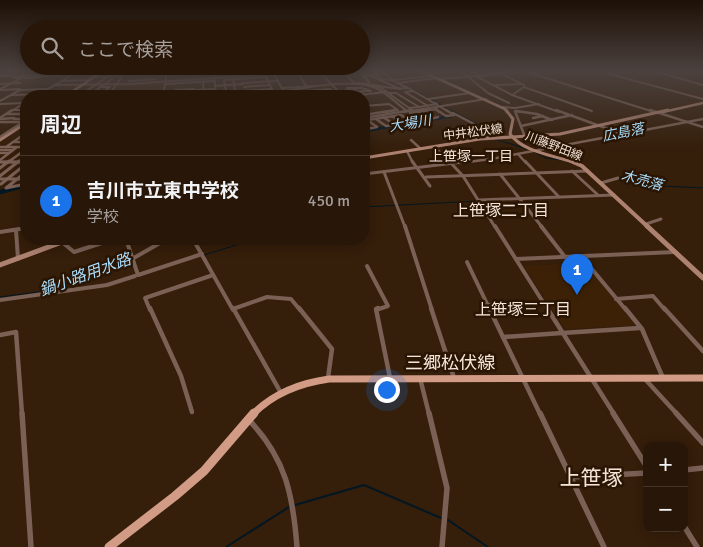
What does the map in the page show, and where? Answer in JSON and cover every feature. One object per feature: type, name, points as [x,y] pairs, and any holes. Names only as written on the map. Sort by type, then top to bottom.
[{"type":"main road","points":[[480,97],[502,107]]},
{"type":"main road","name":"中井松伏線","points":[[370,157],[490,138],[556,135],[703,101]]},
{"type":"main road","name":"川藤野田線","points":[[502,107],[514,119],[511,137],[522,145],[572,161],[588,171],[703,278]]},
{"type":"main road","points":[[0,138],[20,123]]},
{"type":"main road","points":[[0,138],[20,124]]},
{"type":"main road","points":[[0,266],[54,245]]},
{"type":"main road","name":"三郷松伏線","points":[[109,547],[196,478],[212,463],[260,407],[301,384],[328,378],[703,378]]},
{"type":"street","points":[[386,97],[407,111]]},
{"type":"street","points":[[393,97],[409,108],[486,99]]},
{"type":"street","points":[[402,97],[419,107]]},
{"type":"street","points":[[391,100],[420,97]]},
{"type":"street","points":[[423,97],[438,105]]},
{"type":"street","points":[[424,97],[454,115],[446,116],[435,109]]},
{"type":"street","points":[[428,99],[446,97]]},
{"type":"street","points":[[497,97],[509,103]]},
{"type":"street","points":[[517,97],[623,134]]},
{"type":"street","points":[[553,97],[592,111]]},
{"type":"street","points":[[605,97],[703,127]]},
{"type":"street","points":[[687,97],[703,101]]},
{"type":"street","points":[[414,98],[428,106]]},
{"type":"street","points":[[0,103],[20,104]]},
{"type":"street","points":[[370,119],[389,111],[398,110],[390,104],[371,106]]},
{"type":"street","points":[[515,109],[541,104]]},
{"type":"street","points":[[381,105],[389,111]]},
{"type":"street","points":[[392,116],[404,123],[412,122],[420,120],[410,113],[420,112],[438,105]]},
{"type":"street","points":[[371,106],[395,125],[386,126],[375,118]]},
{"type":"street","points":[[0,118],[20,107]]},
{"type":"street","points":[[502,107],[543,116],[552,120]]},
{"type":"street","points":[[370,116],[443,108],[476,124],[490,138]]},
{"type":"street","points":[[515,109],[525,137]]},
{"type":"street","points":[[14,110],[20,110]]},
{"type":"street","points":[[420,112],[430,119],[438,117],[426,110]]},
{"type":"street","points":[[371,114],[401,115],[412,122]]},
{"type":"street","points":[[5,115],[20,118]]},
{"type":"street","points":[[521,126],[572,115]]},
{"type":"street","points":[[533,118],[543,116]]},
{"type":"street","points":[[0,118],[20,118]]},
{"type":"street","points":[[0,118],[20,119]]},
{"type":"street","points":[[370,173],[518,154],[703,119]]},
{"type":"street","points":[[370,123],[377,127],[370,128]]},
{"type":"street","points":[[0,150],[20,137]]},
{"type":"street","points":[[411,140],[421,149]]},
{"type":"street","points":[[12,142],[20,141]]},
{"type":"street","points":[[6,147],[18,147]]},
{"type":"street","points":[[0,161],[18,147]]},
{"type":"street","points":[[435,147],[463,176],[479,200],[643,461]]},
{"type":"street","points":[[0,150],[13,150]]},
{"type":"street","points":[[0,150],[9,153]]},
{"type":"street","points":[[407,151],[415,168],[426,177],[430,186]]},
{"type":"street","points":[[0,168],[20,153]]},
{"type":"street","points":[[518,154],[559,197]]},
{"type":"street","points":[[0,161],[18,162]]},
{"type":"street","points":[[0,177],[18,162]]},
{"type":"street","points":[[0,184],[20,168]]},
{"type":"street","points":[[572,171],[599,195]]},
{"type":"street","points":[[426,177],[588,171]]},
{"type":"street","points":[[384,172],[397,203],[454,378]]},
{"type":"street","points":[[500,174],[565,257]]},
{"type":"street","points":[[0,177],[18,179]]},
{"type":"street","points":[[601,182],[618,178]]},
{"type":"street","points":[[18,179],[7,188],[20,186]]},
{"type":"street","points":[[0,184],[12,184]]},
{"type":"street","points":[[479,200],[614,195]]},
{"type":"street","points":[[646,224],[661,219]]},
{"type":"street","points":[[0,232],[20,229]]},
{"type":"street","points":[[16,230],[18,259]]},
{"type":"street","points":[[66,245],[74,252],[96,245]]},
{"type":"street","points":[[128,245],[138,281]]},
{"type":"street","points":[[132,259],[156,245]]},
{"type":"street","points":[[197,245],[282,393]]},
{"type":"street","points":[[516,259],[675,252]]},
{"type":"street","points":[[0,300],[107,284],[202,254]]},
{"type":"street","points":[[581,256],[640,328],[663,378]]},
{"type":"street","points":[[467,262],[604,547]]},
{"type":"street","points":[[367,266],[388,306],[376,309],[390,378]]},
{"type":"street","points":[[192,412],[181,376],[145,298],[213,275]]},
{"type":"street","points":[[616,299],[653,296],[703,351]]},
{"type":"street","points":[[233,309],[267,297],[290,299],[332,349],[328,378]]},
{"type":"street","points":[[488,305],[544,303]]},
{"type":"street","points":[[503,337],[640,328]]},
{"type":"street","points":[[0,335],[16,332],[31,547]]},
{"type":"street","points":[[420,378],[447,488],[442,547]]},
{"type":"street","points":[[644,378],[703,443]]},
{"type":"street","points":[[248,419],[263,434],[287,476],[295,507],[297,547]]},
{"type":"street","points":[[688,470],[703,468]]},
{"type":"street","points":[[571,478],[643,473]]},
{"type":"street","points":[[688,532],[697,547]]},
{"type":"shaded area","points":[[585,263],[635,325],[565,329],[524,266]]},
{"type":"waterway","name":"鍋小路用水路","points":[[426,97],[442,105]]},
{"type":"waterway","name":"鍋小路用水路","points":[[445,107],[479,125],[484,131]]},
{"type":"waterway","name":"大場川","points":[[370,130],[452,116]]},
{"type":"waterway","name":"鍋小路用水路","points":[[495,139],[527,149]]},
{"type":"waterway","name":"広島落","points":[[544,147],[565,144]]},
{"type":"waterway","points":[[535,152],[546,158],[561,160]]},
{"type":"waterway","name":"木売落","points":[[623,176],[663,186],[703,188]]},
{"type":"waterway","name":"大場川","points":[[0,192],[20,187]]},
{"type":"waterway","points":[[370,207],[478,201]]},
{"type":"waterway","points":[[204,255],[236,245]]},
{"type":"waterway","name":"鍋小路用水路","points":[[0,297],[38,292],[130,259]]},
{"type":"waterway","points":[[295,505],[364,485],[441,518]]},
{"type":"waterway","points":[[226,547],[289,507]]},
{"type":"waterway","points":[[448,520],[488,547]]},
{"type":"place","name":"吉川市立東中学校","points":[[577,295]]},
{"type":"district","name":"上笹塚一丁目","points":[[471,156]]},
{"type":"district","name":"上笹塚二丁目","points":[[501,210]]},
{"type":"district","name":"上笹塚三丁目","points":[[523,309]]},
{"type":"district","name":"上笹塚","points":[[591,478]]}]
